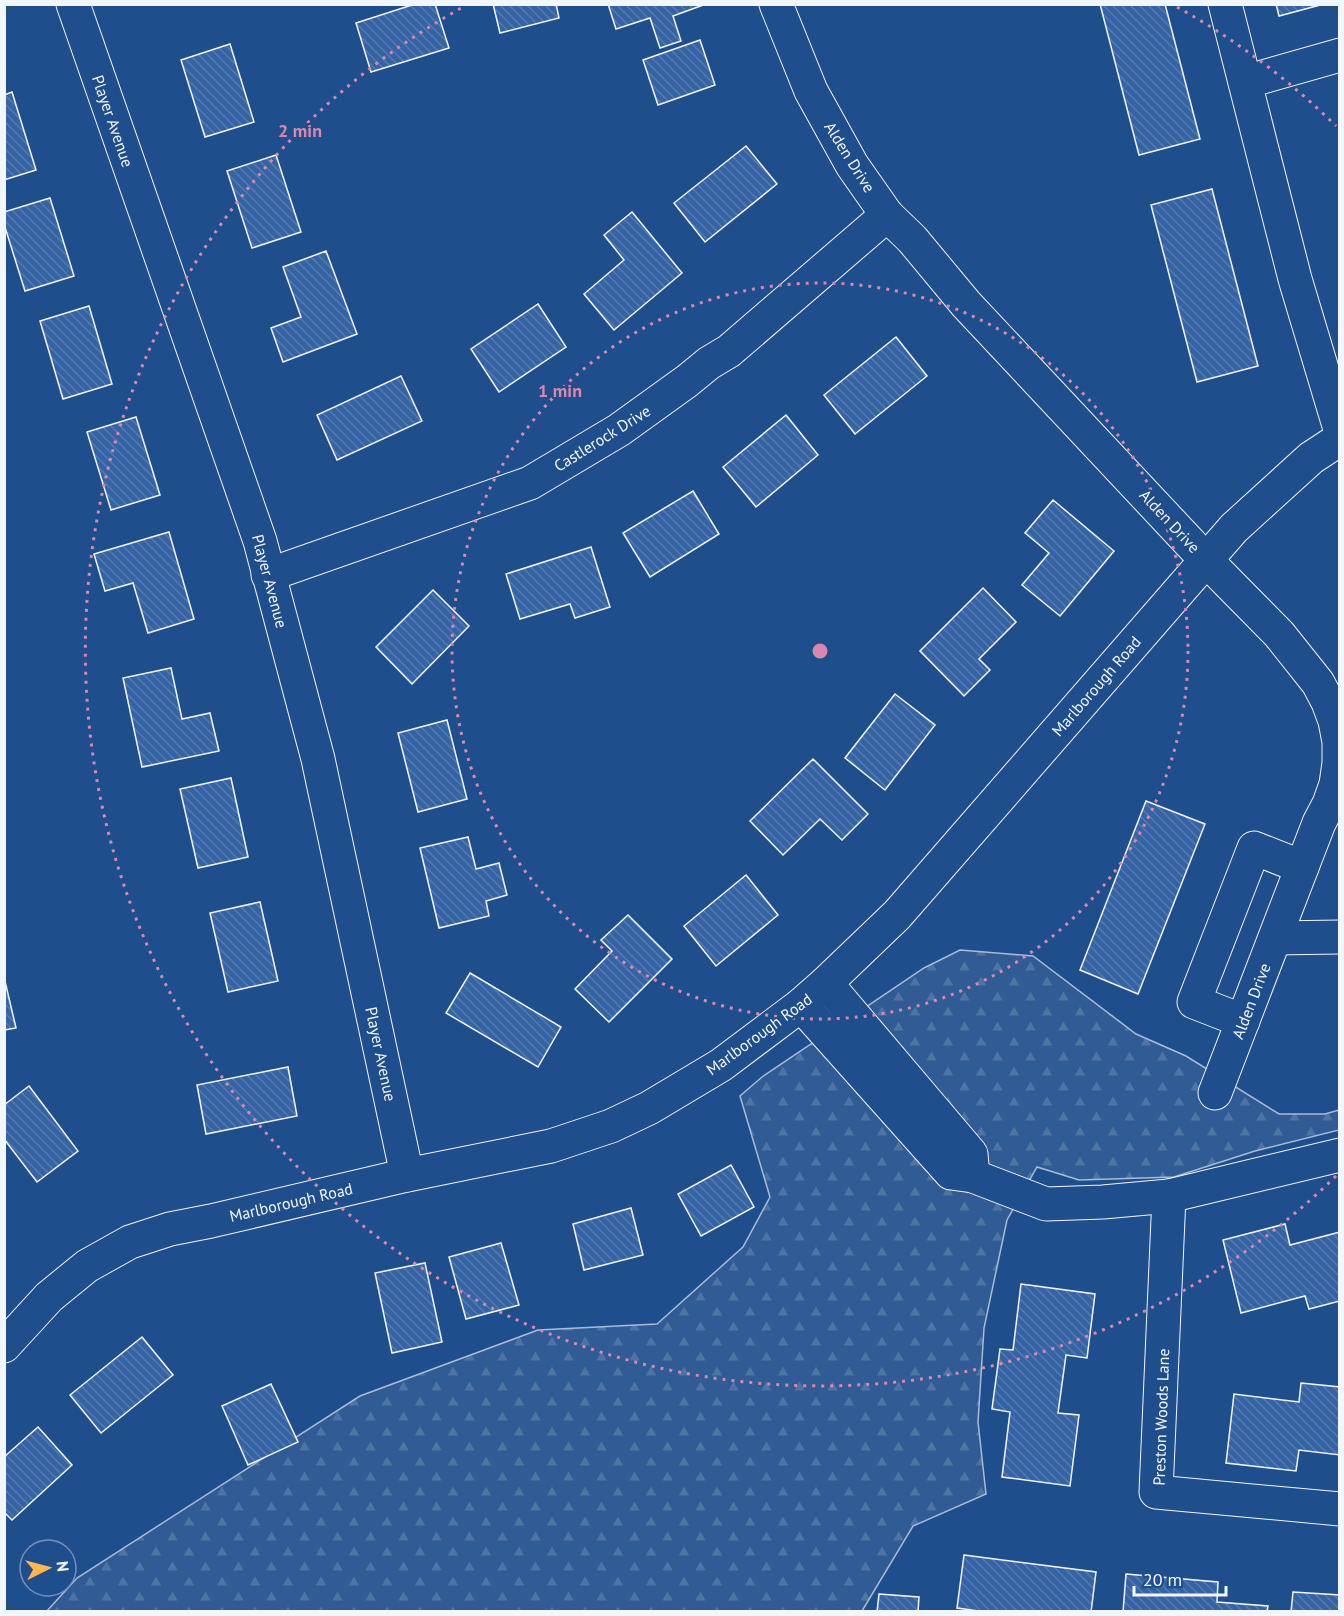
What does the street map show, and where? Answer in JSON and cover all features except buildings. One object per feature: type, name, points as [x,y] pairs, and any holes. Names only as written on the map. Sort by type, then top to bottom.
[{"type":"street","name":"Alden Drive","points":[[776,4],[811,91],[852,165],[887,215],[912,239],[966,304],[1206,560],[1279,634],[1318,683],[1328,702],[1339,742],[1336,784],[1215,1093]]},
{"type":"street","points":[[1225,4],[1295,279],[1340,429]]},
{"type":"street","name":"Player Avenue","points":[[83,7],[260,541],[318,759],[407,1175]]},
{"type":"street","points":[[1245,82],[1340,55]]},
{"type":"street","name":"Castlerock Drive","points":[[268,576],[530,483],[619,430],[709,363],[729,351],[887,215]]},
{"type":"street","name":"Marlborough Road","points":[[5,1346],[49,1297],[87,1266],[130,1242],[170,1229],[407,1175],[551,1146],[611,1126],[649,1108],[721,1065],[801,1005],[897,915],[1234,528],[1311,458],[1340,439]]},
{"type":"street","points":[[1243,1021],[1194,1002],[1254,848],[1302,867]]},
{"type":"street","points":[[1275,938],[1340,937]]},
{"type":"street","points":[[826,983],[971,1155],[973,1176]]},
{"type":"street","points":[[801,1005],[951,1173],[973,1176],[1046,1204],[1170,1196],[1340,1155]]},
{"type":"street","name":"Preston Woods Lane","points":[[1170,1196],[1156,1492],[1340,1509]]},
{"type":"green space","points":[[960,950],[1033,956],[1136,1034],[1186,1056],[1279,1114],[1325,1114],[1339,1110],[1339,1130],[1255,1151],[1174,1177],[1079,1180],[1037,1167],[1007,1220],[984,1328],[978,1422],[986,1494],[913,1526],[862,1611],[46,1612],[59,1598],[78,1598],[78,1577],[360,1396],[538,1330],[657,1324],[743,1247],[770,1197],[740,1096],[762,1077],[924,968]]}]
